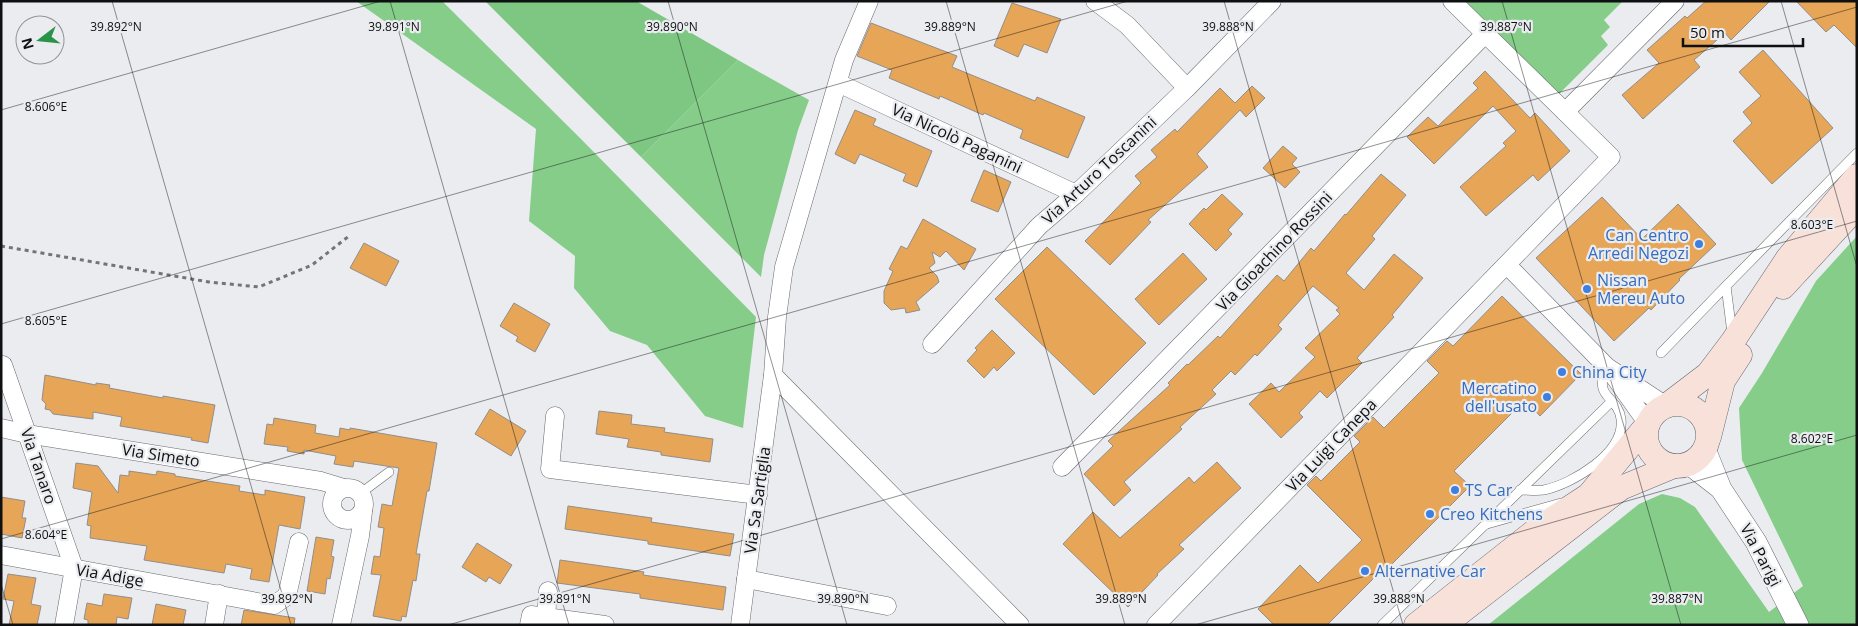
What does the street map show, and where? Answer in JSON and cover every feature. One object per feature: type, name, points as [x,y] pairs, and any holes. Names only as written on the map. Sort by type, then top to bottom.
[{"type":"main road","points":[[1416,625],[1540,527],[1589,494],[1648,424],[1653,415],[1708,374],[1733,341],[1788,258],[1857,176]]},
{"type":"main road","points":[[1648,424],[1647,443],[1657,459],[1665,464],[1694,454],[1724,381],[1779,291],[1857,207]]},
{"type":"main road","points":[[1444,625],[1621,488],[1694,454],[1708,426],[1703,417],[1696,410],[1681,404],[1666,406]]},
{"type":"street","name":"Via Sa Sartiglia","points":[[740,625],[773,375],[777,316],[784,267],[844,60],[869,1]]},
{"type":"street","points":[[1095,1],[1127,25],[1187,88]]},
{"type":"street","name":"Via Arturo Toscanini","points":[[932,344],[1039,226],[1076,194],[1187,88],[1272,1]]},
{"type":"street","points":[[1452,1],[1565,112],[1676,1]]},
{"type":"street","name":"Via Gioachino Rossini","points":[[1062,467],[1485,34]]},
{"type":"street","name":"Via Nicolò Paganini","points":[[838,83],[1076,194]]},
{"type":"street","name":"Via Luigi Canepa","points":[[1156,625],[1610,157],[1565,112]]},
{"type":"street","points":[[1506,266],[1608,368],[1648,424]]},
{"type":"street","name":"Via Tanaro","points":[[3,365],[74,568]]},
{"type":"street","points":[[1608,368],[1666,406]]},
{"type":"street","points":[[773,375],[1020,625]]},
{"type":"street","points":[[555,416],[550,469],[758,495]]},
{"type":"street","name":"Via Simeto","points":[[1,428],[27,434],[321,481],[344,488]]},
{"type":"street","name":"Via Parigi","points":[[1694,454],[1721,488],[1756,542],[1798,625]]},
{"type":"street","points":[[321,481],[332,502],[333,509],[341,518],[353,520],[363,512]]},
{"type":"street","points":[[332,502],[338,491],[344,488],[361,493],[365,506],[341,625]]},
{"type":"street","points":[[346,520],[360,536]]},
{"type":"street","name":"Via Adige","points":[[1,555],[274,605],[287,596],[299,542]]},
{"type":"street","points":[[64,625],[74,568]]},
{"type":"street","points":[[746,580],[887,606]]},
{"type":"street","points":[[546,617],[548,591]]},
{"type":"street","points":[[214,625],[219,594]]},
{"type":"street","points":[[529,625],[531,615],[606,625]]},
{"type":"lane","points":[[1661,353],[1857,152]]},
{"type":"lane","points":[[1726,286],[1733,341]]},
{"type":"lane","points":[[1520,490],[1545,490],[1572,480],[1581,475],[1607,453],[1617,440],[1621,426],[1618,411],[1602,384],[1602,378],[1608,368]]},
{"type":"lane","points":[[1382,625],[1611,402]]},
{"type":"lane","points":[[361,493],[390,472]]},
{"type":"lane","points":[[1485,525],[1589,494]]},
{"type":"path","points":[[1,246],[209,282],[259,287],[312,265],[349,236]]},
{"type":"green space","points":[[356,1],[442,1],[756,317],[743,428],[705,416],[647,345],[610,331],[574,288],[575,256],[529,221],[536,129]]},
{"type":"green space","points":[[485,1],[636,1],[738,60],[641,157]]},
{"type":"green space","points":[[1465,1],[1623,1],[1604,20],[1610,27],[1601,36],[1608,45],[1558,95]]},
{"type":"green space","points":[[738,60],[809,100],[798,130],[764,255],[761,277],[641,157]]},
{"type":"green space","points":[[1857,236],[1857,625],[1488,625],[1639,504],[1662,494],[1680,498],[1695,507],[1769,612],[1803,586],[1742,460],[1739,408],[1762,373],[1816,281]]},
{"type":"building","points":[[1706,1],[1770,1],[1731,40],[1725,33],[1694,60],[1700,67],[1643,119],[1622,95],[1659,63],[1647,50],[1685,16],[1687,18]]},
{"type":"building","points":[[1796,1],[1857,1],[1857,48],[1834,25],[1826,32]]},
{"type":"building","points":[[1012,3],[1061,19],[1047,53],[1024,44],[1018,57],[994,46]]},
{"type":"building","points":[[871,23],[957,56],[952,67],[1035,101],[1037,97],[1085,117],[1068,158],[1020,138],[1023,130],[984,113],[983,115],[940,96],[939,99],[889,78],[892,70],[857,56]]},
{"type":"building","points":[[1763,50],[1833,128],[1772,184],[1733,141],[1752,123],[1743,112],[1761,96],[1739,72]]},
{"type":"building","points":[[1485,71],[1530,118],[1535,113],[1570,151],[1538,181],[1533,175],[1486,216],[1460,187],[1506,146],[1503,143],[1516,131],[1493,106],[1434,164],[1407,137],[1428,117],[1438,126],[1478,88],[1473,83]]},
{"type":"building","points":[[1252,86],[1265,98],[1246,117],[1240,110],[1197,154],[1208,167],[1148,220],[1151,222],[1110,265],[1085,241],[1141,183],[1135,176],[1157,157],[1151,150],[1175,129],[1177,132],[1220,88],[1235,103]]},
{"type":"building","points":[[855,110],[876,119],[873,125],[932,151],[917,187],[903,181],[906,174],[860,154],[855,164],[835,154]]},
{"type":"building","points":[[1283,146],[1297,158],[1292,164],[1300,172],[1285,188],[1263,168]]},
{"type":"building","points":[[984,170],[1011,182],[998,212],[971,201]]},
{"type":"building","points":[[1381,174],[1406,195],[1372,236],[1375,239],[1346,273],[1364,290],[1394,254],[1423,278],[1392,315],[1394,317],[1357,358],[1362,363],[1327,398],[1320,391],[1299,413],[1303,417],[1281,438],[1249,404],[1271,383],[1279,392],[1315,357],[1305,348],[1340,314],[1336,310],[1339,308],[1313,286],[1278,325],[1282,329],[1257,356],[1255,354],[1235,375],[1231,371],[1212,390],[1216,394],[1180,427],[1182,429],[1124,482],[1131,490],[1114,506],[1084,474],[1113,446],[1108,441],[1170,385],[1168,383],[1187,364],[1218,336],[1220,338],[1277,275],[1284,281],[1311,248],[1314,251]]},
{"type":"building","points":[[1222,194],[1243,214],[1228,230],[1232,234],[1216,251],[1189,224],[1204,208],[1206,210]]},
{"type":"building","points":[[1602,197],[1642,239],[1678,204],[1716,244],[1679,279],[1651,310],[1649,308],[1614,341],[1536,258]]},
{"type":"building","points":[[923,219],[976,249],[964,270],[946,251],[940,257],[932,252],[935,263],[929,268],[937,276],[939,282],[916,302],[920,310],[906,313],[905,308],[891,310],[884,303],[884,291],[893,271],[889,269],[901,246],[907,249]]},
{"type":"building","points":[[364,243],[399,261],[386,286],[350,268]]},
{"type":"building","points":[[1047,247],[1146,343],[1094,395],[995,299]]},
{"type":"building","points":[[1183,253],[1207,279],[1159,325],[1135,299]]},
{"type":"building","points":[[1502,296],[1581,374],[1540,416],[1525,400],[1454,471],[1470,486],[1389,567],[1387,565],[1327,625],[1274,625],[1258,609],[1300,565],[1318,583],[1362,540],[1307,485],[1316,476],[1321,481],[1360,442],[1354,436],[1373,417],[1384,428],[1439,373],[1427,361],[1447,341],[1453,346]]},
{"type":"building","points":[[514,303],[550,324],[535,352],[516,341],[518,337],[500,326]]},
{"type":"building","points":[[992,330],[1015,353],[997,371],[994,367],[984,378],[967,361],[977,350],[975,348]]},
{"type":"building","points":[[45,375],[96,385],[96,383],[110,385],[109,388],[163,398],[163,396],[215,405],[208,443],[191,440],[192,438],[120,426],[122,417],[93,412],[93,419],[53,414],[50,410],[45,409],[46,404],[42,400]]},
{"type":"building","points":[[490,409],[526,431],[511,456],[475,434]]},
{"type":"building","points":[[599,411],[632,415],[631,424],[665,428],[664,432],[713,439],[710,462],[661,455],[661,452],[627,447],[629,439],[596,434]]},
{"type":"building","points":[[274,418],[316,425],[315,433],[339,437],[340,428],[350,430],[350,428],[437,443],[416,554],[420,554],[416,581],[413,580],[406,617],[402,616],[401,621],[373,616],[381,575],[371,574],[374,556],[380,557],[384,528],[378,527],[382,504],[392,506],[399,468],[354,461],[353,467],[334,464],[336,456],[304,450],[304,454],[287,451],[288,447],[264,444],[267,424],[273,425]]},
{"type":"building","points":[[1217,462],[1241,488],[1179,545],[1184,549],[1157,574],[1128,607],[1063,544],[1093,512],[1120,538],[1189,477],[1194,483]]},
{"type":"building","points":[[76,463],[98,466],[118,493],[120,475],[129,476],[129,471],[156,475],[157,471],[175,474],[175,476],[240,486],[239,491],[265,495],[265,490],[305,497],[300,529],[279,525],[269,582],[250,579],[252,569],[226,564],[224,573],[144,560],[147,546],[90,538],[91,526],[87,525],[92,492],[73,488]]},
{"type":"building","points":[[1,497],[25,501],[22,518],[26,518],[22,538],[1,534]]},
{"type":"building","points":[[568,506],[652,518],[651,522],[734,534],[730,556],[648,544],[648,541],[565,529]]},
{"type":"building","points":[[316,537],[334,540],[331,556],[334,557],[330,579],[327,578],[325,594],[307,591]]},
{"type":"building","points":[[477,543],[512,565],[500,584],[489,577],[486,582],[462,567]]},
{"type":"building","points":[[560,560],[644,572],[643,575],[726,587],[723,610],[640,598],[640,594],[557,583]]},
{"type":"building","points":[[8,574],[36,578],[31,604],[41,606],[37,625],[9,625],[14,601],[3,599]]},
{"type":"building","points":[[104,594],[132,598],[128,619],[117,617],[116,625],[88,625],[88,620],[84,619],[87,603],[102,606]]},
{"type":"building","points":[[156,604],[186,610],[183,625],[152,625]]},
{"type":"building","points":[[244,610],[295,618],[294,625],[241,625]]},
{"type":"place","name":"Can Centro Arredi Negozi","points":[[1699,244]]},
{"type":"place","name":"Nissan Mereu Auto","points":[[1587,289]]},
{"type":"place","name":"China City","points":[[1562,372]]},
{"type":"place","name":"Mercatino dell'usato","points":[[1547,397]]},
{"type":"place","name":"TS Car","points":[[1455,490]]},
{"type":"place","name":"Creo Kitchens","points":[[1430,514]]},
{"type":"place","name":"Alternative Car","points":[[1365,571]]}]
